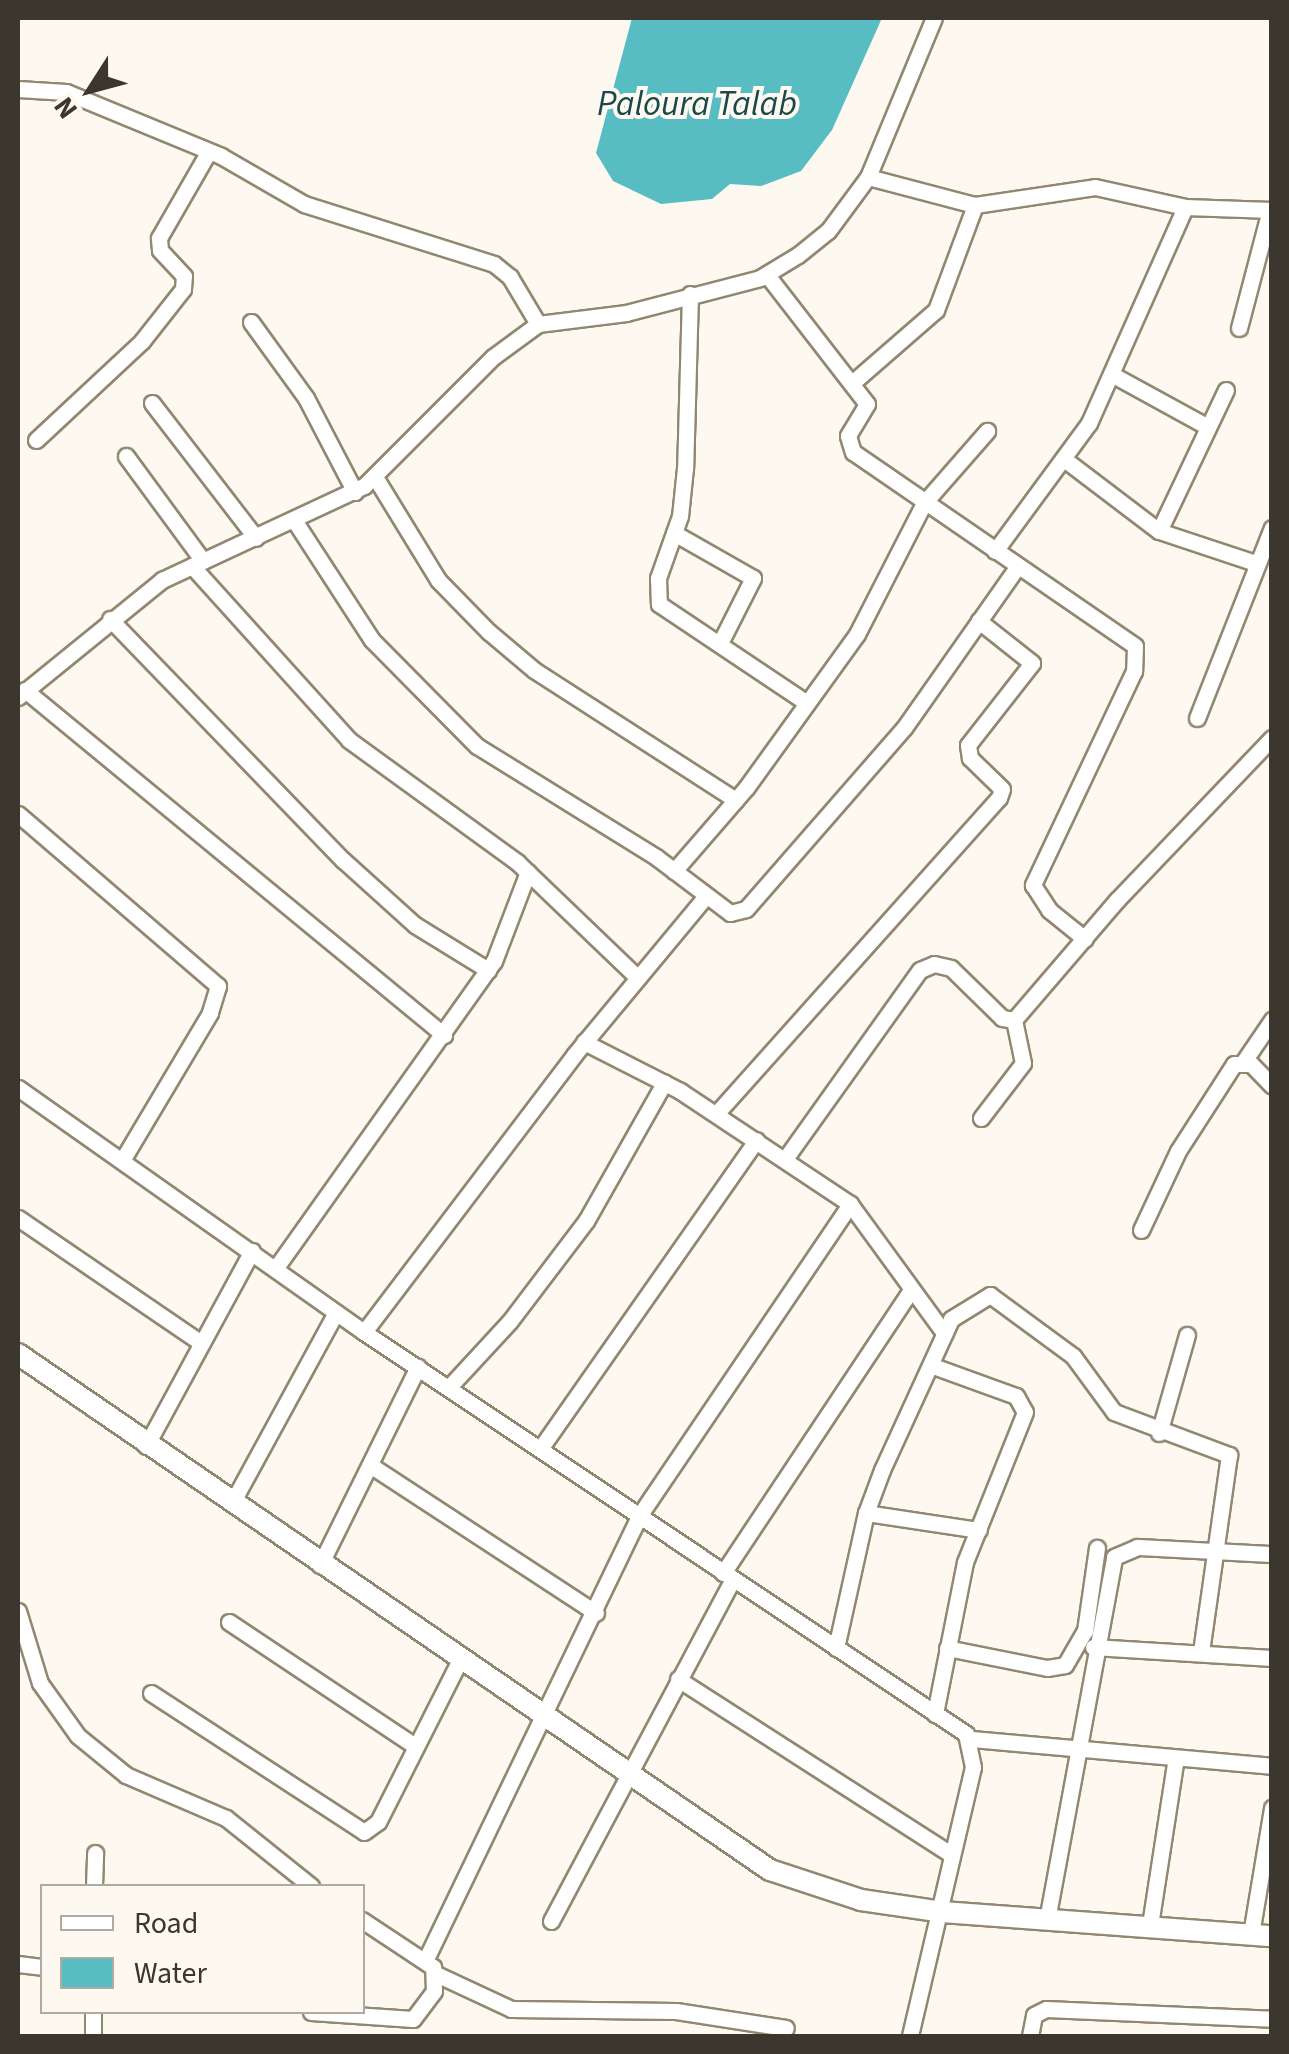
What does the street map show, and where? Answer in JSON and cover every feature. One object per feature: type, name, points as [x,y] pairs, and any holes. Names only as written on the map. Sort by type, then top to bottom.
[{"type":"street","points":[[444,1035],[22,694],[162,580],[355,492],[432,414],[538,324],[613,316],[766,275],[818,240],[868,177],[934,18]]},
{"type":"street","points":[[18,89],[66,92],[209,151],[304,204],[494,264],[510,276],[538,324]]},
{"type":"street","points":[[36,440],[142,341],[183,289],[184,276],[160,250],[159,238],[209,151]]},
{"type":"street","points":[[868,177],[976,206],[1095,187],[1186,207],[1271,210],[1240,328]]},
{"type":"street","points":[[852,383],[936,310],[976,206]]},
{"type":"street","points":[[996,550],[1064,460],[1113,375],[1186,207]]},
{"type":"street","points":[[766,275],[867,404],[848,436],[848,446],[1137,652],[1033,886],[1048,910],[1085,940]]},
{"type":"street","points":[[690,294],[690,410],[674,533],[658,578],[658,604],[721,641],[807,703]]},
{"type":"street","points":[[251,322],[306,398],[355,492]]},
{"type":"street","points":[[1113,375],[1208,427]]},
{"type":"street","points":[[1159,531],[1226,390]]},
{"type":"street","points":[[152,403],[256,538]]},
{"type":"street","points":[[674,871],[736,800],[807,703],[869,614],[924,503],[988,431]]},
{"type":"street","points":[[126,456],[198,564],[350,740],[528,872],[636,977]]},
{"type":"street","points":[[1064,460],[1159,531],[1256,563]]},
{"type":"street","points":[[374,477],[438,580],[489,632],[534,670],[736,800]]},
{"type":"street","points":[[294,520],[372,640],[460,730],[730,912],[746,909],[904,728],[1018,566]]},
{"type":"street","points":[[1197,718],[1272,528]]},
{"type":"street","points":[[674,533],[752,578],[721,641]]},
{"type":"street","points":[[110,619],[383,898],[444,946],[488,970]]},
{"type":"street","points":[[716,1114],[1000,798],[1002,788],[970,758],[968,745],[1032,664],[979,621]]},
{"type":"street","points":[[1014,1020],[1272,738]]},
{"type":"street","points":[[18,814],[218,986],[210,1013],[123,1159]]},
{"type":"street","points":[[275,1269],[488,970],[528,872]]},
{"type":"street","points":[[364,1332],[584,1042],[705,897]]},
{"type":"street","points":[[785,1159],[926,966],[951,968],[1002,1018],[1014,1020]]},
{"type":"street","points":[[980,1118],[1022,1063],[1014,1020]]},
{"type":"street","points":[[1140,1230],[1178,1150],[1228,1072],[1244,1061],[1272,1020]]},
{"type":"street","points":[[584,1042],[716,1114],[850,1204],[910,1292],[944,1333]]},
{"type":"street","points":[[1244,1061],[1272,1086]]},
{"type":"street","points":[[450,1386],[510,1321],[586,1221],[664,1083]]},
{"type":"street","points":[[18,1088],[364,1332],[641,1513],[971,1739],[1272,1766]]},
{"type":"street","points":[[540,1448],[756,1140]]},
{"type":"street","points":[[426,1960],[540,1712],[596,1613],[641,1513],[850,1204]]},
{"type":"street","points":[[18,1218],[202,1343]]},
{"type":"street","points":[[146,1446],[252,1251]]},
{"type":"street","points":[[551,1921],[728,1576],[910,1292]]},
{"type":"street","points":[[836,1648],[866,1513],[933,1366],[944,1333],[960,1310],[990,1295],[1072,1356],[1104,1404],[1160,1433],[1229,1456],[1201,1652]]},
{"type":"street","points":[[232,1504],[336,1312]]},
{"type":"street","points":[[1160,1433],[1187,1335]]},
{"type":"street","points":[[18,1354],[146,1446],[770,1870],[861,1900],[942,1912],[1261,1935],[1272,1808]]},
{"type":"street","points":[[933,1366],[1016,1396],[1025,1412],[961,1578],[935,1714]]},
{"type":"street","points":[[320,1565],[418,1367]]},
{"type":"street","points":[[370,1464],[596,1613]]},
{"type":"street","points":[[866,1513],[980,1530]]},
{"type":"street","points":[[1047,1920],[1110,1564],[1120,1552],[1137,1546],[1272,1554]]},
{"type":"street","points":[[947,1648],[1047,1668],[1066,1665],[1085,1631],[1097,1548]]},
{"type":"street","points":[[18,1611],[40,1683],[78,1736],[126,1775],[226,1818],[308,1884]]},
{"type":"street","points":[[230,1622],[415,1746]]},
{"type":"street","points":[[1093,1647],[1272,1658]]},
{"type":"street","points":[[151,1693],[354,1831],[378,1822],[460,1660]]},
{"type":"street","points":[[678,1678],[951,1854]]},
{"type":"street","points":[[910,2036],[942,1912],[951,1854],[975,1755],[971,1739]]},
{"type":"street","points":[[1150,1925],[1176,1758]]},
{"type":"street","points":[[94,1884],[95,1852]]},
{"type":"street","points":[[365,1922],[426,1960],[436,1974],[511,2009],[676,2011],[786,2028]]},
{"type":"street","points":[[336,2014],[413,2020],[434,1991],[436,1974]]},
{"type":"street","points":[[1030,2036],[1040,2010],[1272,2018]]},
{"type":"water","name":"Paloura Talab","points":[[632,18],[882,18],[832,130],[801,171],[761,186],[730,184],[712,199],[661,204],[613,181],[596,153]]}]
